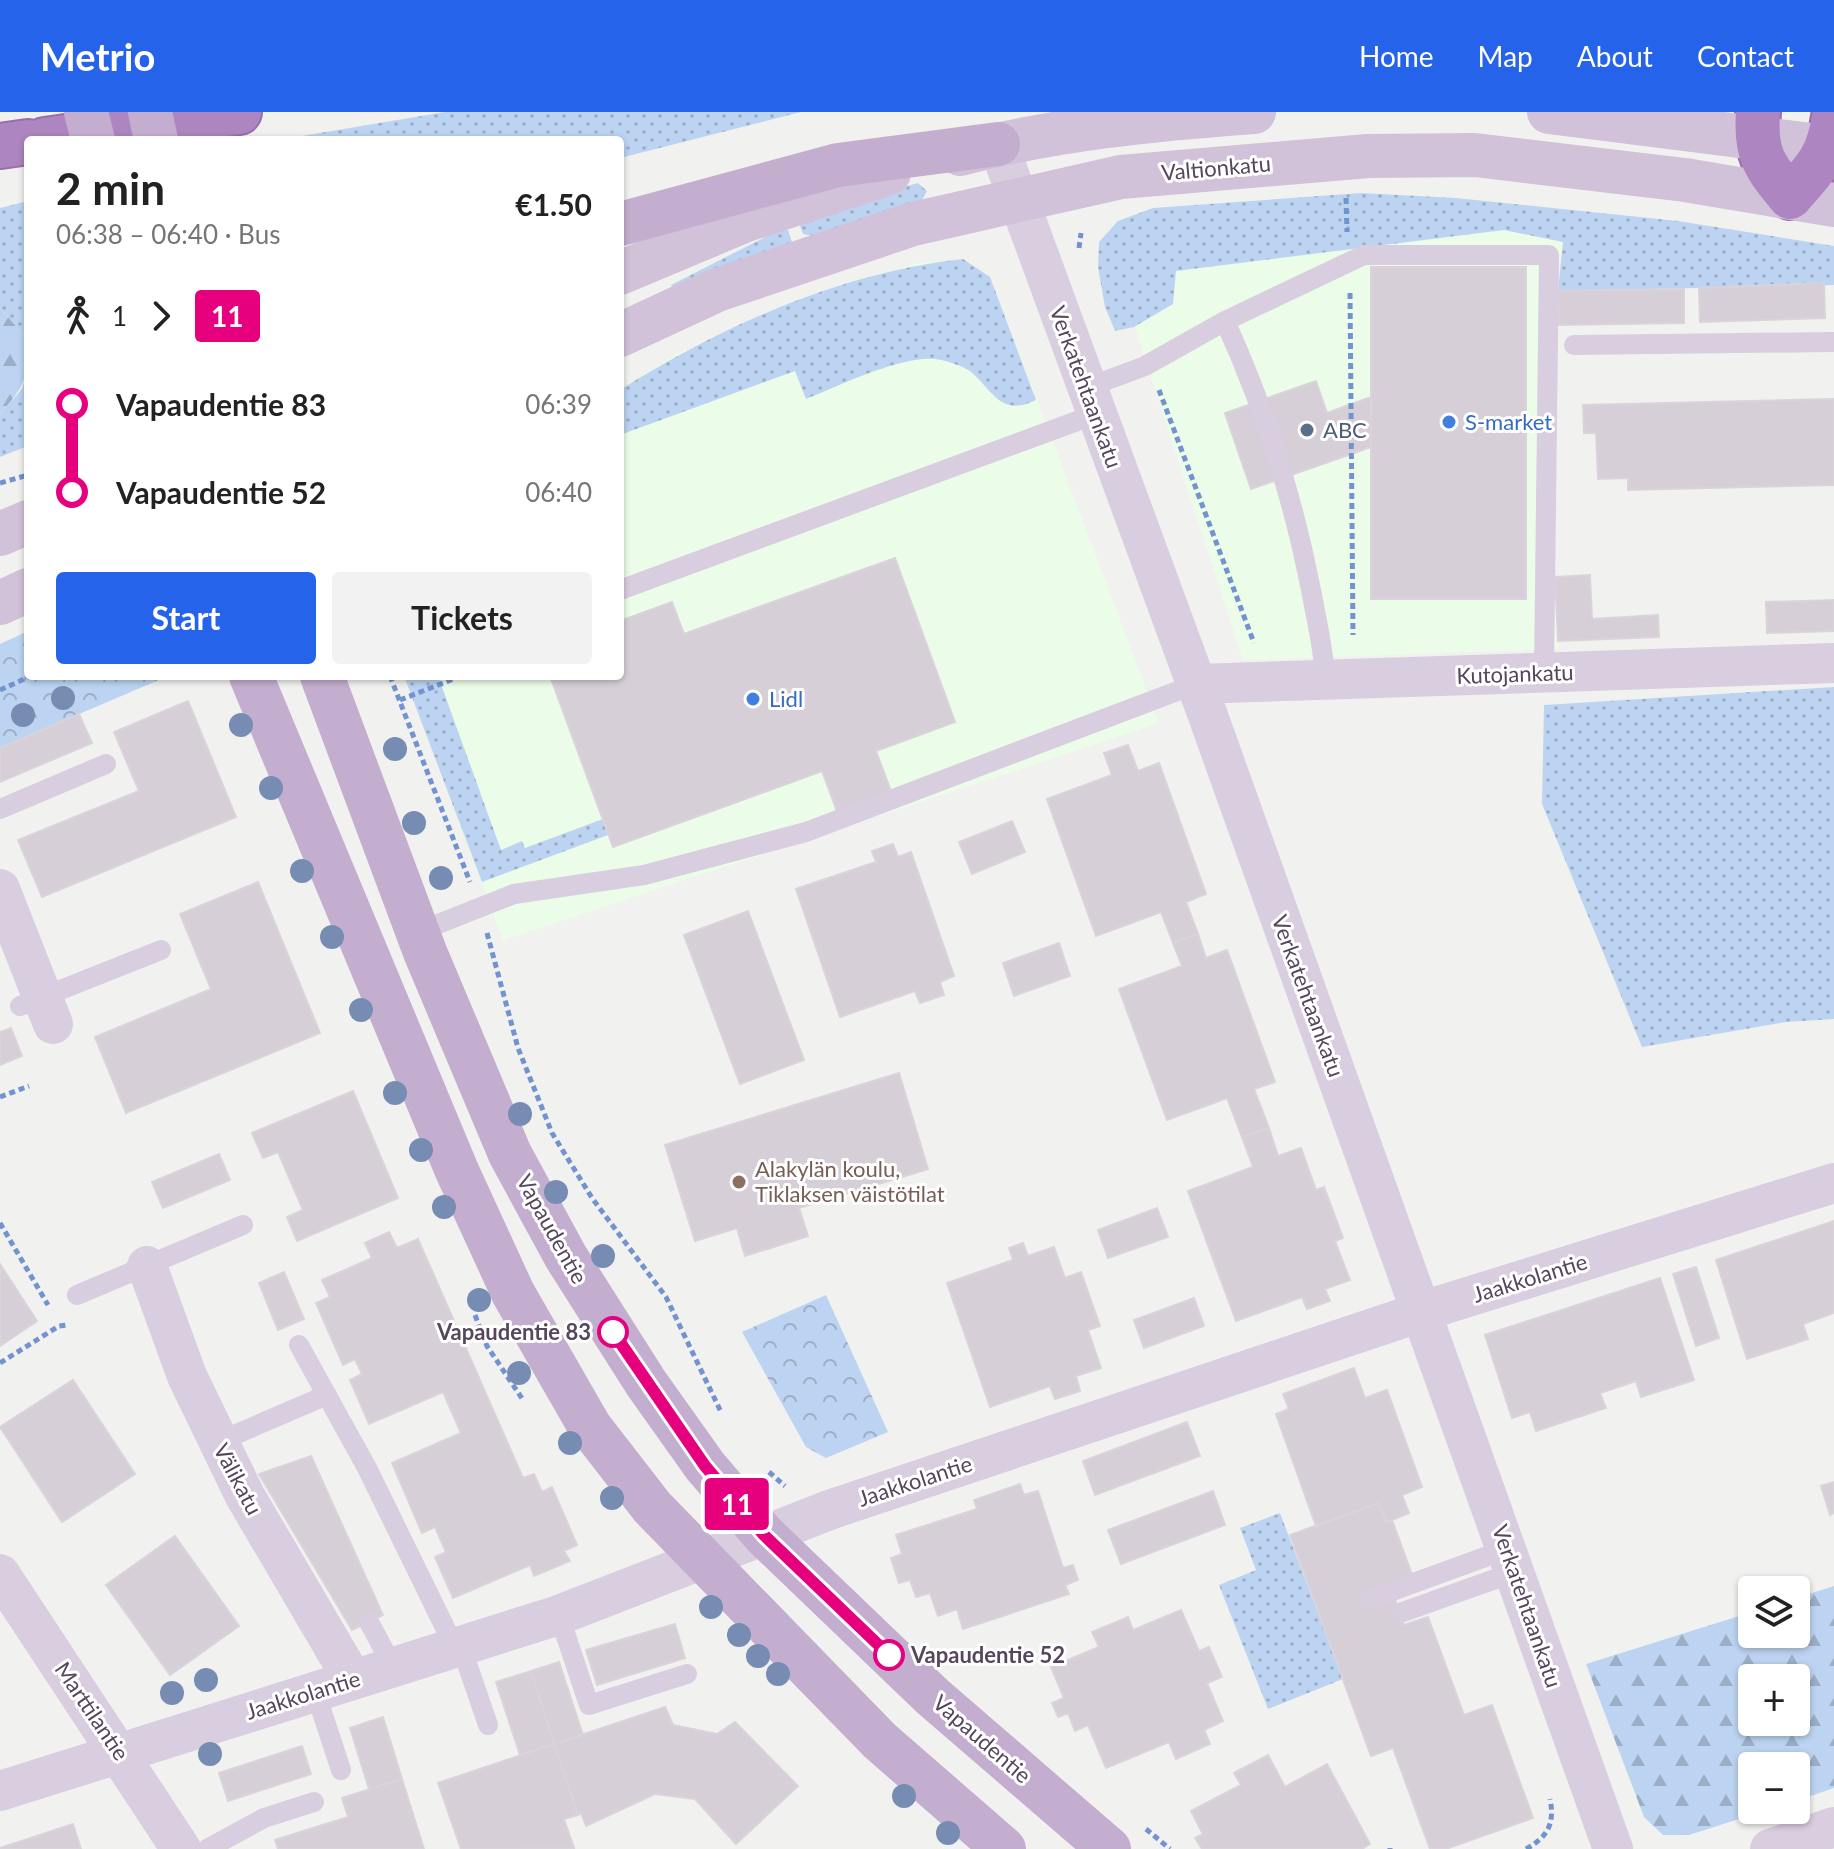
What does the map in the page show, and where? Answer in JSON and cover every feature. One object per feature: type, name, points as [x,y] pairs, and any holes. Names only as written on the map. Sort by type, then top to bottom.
[{"type":"highway","points":[[73,136],[239,112]]},
{"type":"highway","points":[[1758,124],[1762,164],[1790,197],[1820,164],[1832,137]]},
{"type":"highway","points":[[0,146],[24,143]]},
{"type":"main road","points":[[86,112],[92,136]]},
{"type":"main road","points":[[150,112],[155,136]]},
{"type":"main road","points":[[624,223],[838,165],[1166,118],[1254,112]]},
{"type":"main road","points":[[1549,112],[1758,124],[1832,137]]},
{"type":"main road","points":[[624,271],[746,220],[847,184],[998,144]]},
{"type":"main road","name":"Valtionkatu","points":[[624,333],[717,290],[913,224],[1017,197],[1121,177],[1368,156],[1475,155],[1685,180],[1834,205]]},
{"type":"main road","points":[[0,534],[24,524]]},
{"type":"main road","points":[[0,603],[24,592]]},
{"type":"main road","points":[[253,680],[451,1157],[513,1293],[590,1427],[652,1507],[880,1741],[1004,1849]]},
{"type":"main road","name":"Vapaudentie","points":[[324,680],[418,932],[510,1154],[566,1257],[654,1395],[705,1466],[764,1535],[933,1697],[1122,1834]]},
{"type":"street","name":"Verkatehtaankatu","points":[[998,144],[1423,1311],[1613,1849]]},
{"type":"street","name":"Kutojankatu","points":[[1196,684],[1324,667],[1544,673],[1834,663]]},
{"type":"street","points":[[0,889],[42,1017]]},
{"type":"street","name":"Jaakkolantie","points":[[0,1791],[559,1615],[641,1586],[813,1517],[1423,1311],[1834,1183]]},
{"type":"street","name":"Välikatu","points":[[147,1266],[187,1376],[218,1442],[245,1496],[353,1680]]},
{"type":"street","name":"Marttilantie","points":[[0,1574],[181,1849]]},
{"type":"street","points":[[1770,1849],[1834,1827]]},
{"type":"lane","points":[[624,588],[1091,401],[1225,321],[1364,255],[1549,255],[1544,673]]},
{"type":"lane","points":[[1225,321],[1248,373],[1300,534],[1324,667]]},
{"type":"lane","points":[[1574,345],[1834,342]]},
{"type":"lane","points":[[418,932],[514,894],[644,875],[806,832],[1196,684]]},
{"type":"lane","points":[[0,809],[106,764]]},
{"type":"lane","points":[[42,1017],[161,950]]},
{"type":"lane","points":[[77,1295],[243,1225]]},
{"type":"lane","points":[[299,1345],[367,1468],[458,1647],[488,1725]]},
{"type":"lane","points":[[218,1442],[327,1395]]},
{"type":"lane","points":[[1370,1599],[1511,1560]]},
{"type":"lane","points":[[1400,1613],[1511,1560]]},
{"type":"lane","points":[[559,1615],[589,1705],[687,1674]]},
{"type":"lane","points":[[369,1622],[393,1667]]},
{"type":"lane","points":[[315,1691],[341,1770]]},
{"type":"lane","points":[[207,1849],[264,1818],[314,1802]]},
{"type":"path","points":[[1035,249],[1081,233],[1091,221]]},
{"type":"path","points":[[1078,254],[1081,233]]},
{"type":"path","points":[[1324,667],[1353,653],[1350,301]]},
{"type":"path","points":[[1145,366],[1166,401],[1255,645]]},
{"type":"path","points":[[0,483],[24,476]]},
{"type":"path","points":[[0,690],[24,679]]},
{"type":"path","points":[[392,680],[480,908],[518,1048],[552,1133],[592,1198],[666,1297],[724,1418]]},
{"type":"path","points":[[400,700],[451,680]]},
{"type":"path","points":[[0,1097],[29,1086]]},
{"type":"path","points":[[0,1223],[59,1326]]},
{"type":"path","points":[[0,1363],[59,1326],[70,1325]]},
{"type":"path","points":[[768,1472],[813,1517]]},
{"type":"path","points":[[1122,1834],[1170,1849]]},
{"type":"shaded area","points":[[1504,230],[1563,242],[1558,273],[1555,577],[1559,649],[1243,660],[1121,284],[1168,259]]},
{"type":"shaded area","points":[[963,259],[990,277],[1159,723],[503,940],[406,680],[624,680],[624,387],[677,354],[797,302],[915,264]]},
{"type":"green space","points":[[445,112],[801,112],[624,157],[624,136],[302,136]]},
{"type":"green space","points":[[918,183],[927,191],[921,202],[814,236],[803,234],[799,223],[821,210]]},
{"type":"green space","points":[[1361,193],[1456,198],[1678,221],[1834,246],[1834,285],[1558,291],[1563,242],[1504,230],[1176,271],[1173,304],[1134,327],[1115,331],[1105,307],[1098,267],[1099,242],[1118,221],[1153,208]]},
{"type":"green space","points":[[24,202],[24,335],[0,308],[0,208]]},
{"type":"green space","points":[[781,229],[788,230],[792,242],[675,290],[671,285]]},
{"type":"green space","points":[[963,259],[990,277],[1036,400],[1014,406],[1005,403],[967,369],[941,360],[927,359],[892,365],[806,399],[795,371],[624,434],[624,388],[699,344],[784,305],[828,289],[918,266]]},
{"type":"green space","points":[[0,308],[24,335],[24,377],[15,396],[0,414]]},
{"type":"green space","points":[[24,383],[24,448],[0,457],[0,414]]},
{"type":"green space","points":[[24,633],[24,680],[159,680],[0,748],[0,644]]},
{"type":"green space","points":[[406,680],[439,680],[501,850],[522,841],[525,848],[603,819],[608,835],[482,882]]},
{"type":"green space","points":[[1834,687],[1834,1019],[1786,1022],[1642,1047],[1542,804],[1544,705]]},
{"type":"green space","points":[[826,1295],[888,1432],[826,1458],[806,1447],[742,1332]]},
{"type":"green space","points":[[1280,1513],[1343,1679],[1268,1709],[1219,1585],[1256,1570],[1240,1528]]},
{"type":"green space","points":[[1834,1586],[1834,1788],[1810,1796],[1810,1752],[1738,1752],[1738,1819],[1689,1835],[1663,1835],[1644,1817],[1586,1664],[1738,1616],[1738,1648],[1810,1648],[1810,1594]]},
{"type":"building","name":"S-market","points":[[1371,267],[1526,267],[1526,599],[1371,599]]},
{"type":"building","points":[[1824,283],[1825,318],[1700,322],[1699,288]]},
{"type":"building","points":[[1684,289],[1684,323],[1559,325],[1558,291]]},
{"type":"building","points":[[1316,381],[1327,413],[1371,397],[1371,447],[1251,489],[1225,413]]},
{"type":"building","points":[[1834,399],[1834,485],[1628,490],[1628,478],[1598,479],[1596,433],[1584,433],[1583,405]]},
{"type":"building","name":"Lidl","points":[[895,558],[955,722],[876,751],[892,794],[838,814],[822,771],[613,847],[551,680],[624,680],[624,620],[672,602],[684,634]]},
{"type":"building","points":[[1590,575],[1592,619],[1658,615],[1659,637],[1558,641],[1555,577]]},
{"type":"building","points":[[1834,600],[1834,631],[1767,633],[1766,602]]},
{"type":"building","points":[[188,701],[236,817],[42,897],[18,840],[139,791],[114,732]]},
{"type":"building","points":[[79,714],[92,743],[0,782],[0,748]]},
{"type":"building","points":[[1128,745],[1138,771],[1159,763],[1206,894],[1186,902],[1198,934],[1173,943],[1161,912],[1096,936],[1047,799],[1112,775],[1104,753]]},
{"type":"building","points":[[1012,821],[1025,852],[972,874],[959,842]]},
{"type":"building","points":[[893,844],[898,857],[911,852],[954,976],[940,982],[944,995],[920,1003],[915,991],[840,1017],[796,889],[876,862],[872,851]]},
{"type":"building","points":[[258,882],[320,1033],[126,1113],[95,1037],[211,989],[180,914]]},
{"type":"building","points":[[748,911],[804,1060],[740,1084],[684,935]]},
{"type":"building","points":[[1198,934],[1206,958],[1227,950],[1275,1082],[1254,1089],[1269,1128],[1242,1137],[1227,1098],[1167,1120],[1119,989],[1182,966],[1173,943]]},
{"type":"building","points":[[1059,943],[1070,976],[1014,996],[1003,963]]},
{"type":"building","points":[[11,1028],[22,1056],[0,1065],[0,1032]]},
{"type":"building","points":[[899,1073],[928,1169],[799,1208],[808,1236],[745,1256],[737,1228],[695,1241],[665,1145]]},
{"type":"building","points":[[353,1091],[398,1198],[297,1241],[287,1217],[303,1210],[278,1152],[263,1158],[252,1133]]},
{"type":"building","points":[[1269,1128],[1278,1156],[1301,1148],[1316,1190],[1324,1187],[1343,1238],[1335,1241],[1350,1280],[1325,1289],[1330,1301],[1307,1309],[1302,1297],[1236,1321],[1188,1191],[1253,1167],[1242,1137]]},
{"type":"building","points":[[219,1154],[230,1180],[163,1208],[152,1182]]},
{"type":"building","points":[[1157,1208],[1168,1237],[1108,1258],[1098,1230]]},
{"type":"building","points":[[1834,1221],[1834,1313],[1803,1324],[1808,1339],[1747,1359],[1716,1260]]},
{"type":"building","points":[[389,1232],[397,1248],[418,1239],[523,1478],[534,1474],[542,1492],[552,1487],[577,1545],[564,1551],[570,1561],[534,1576],[530,1565],[453,1598],[435,1557],[446,1552],[435,1527],[422,1533],[392,1463],[461,1433],[443,1392],[369,1424],[350,1380],[362,1374],[355,1359],[343,1365],[316,1303],[330,1297],[322,1280],[372,1258],[365,1243]]},
{"type":"building","points":[[1023,1243],[1028,1256],[1054,1247],[1065,1278],[1081,1272],[1100,1326],[1088,1330],[1101,1368],[1076,1376],[1080,1391],[1055,1399],[1050,1386],[990,1407],[947,1283],[1013,1260],[1009,1248]]},
{"type":"building","points":[[0,1264],[37,1321],[0,1346]]},
{"type":"building","points":[[1696,1267],[1719,1338],[1696,1346],[1673,1274]]},
{"type":"building","points":[[284,1272],[304,1319],[278,1330],[259,1283]]},
{"type":"building","points":[[1660,1278],[1694,1380],[1641,1397],[1636,1381],[1600,1393],[1606,1408],[1536,1431],[1530,1412],[1512,1418],[1485,1335]]},
{"type":"building","points":[[1194,1298],[1204,1326],[1144,1348],[1134,1320]]},
{"type":"building","points":[[1354,1368],[1365,1398],[1387,1390],[1422,1487],[1402,1495],[1409,1513],[1392,1520],[1386,1522],[1379,1503],[1316,1526],[1276,1414],[1289,1409],[1283,1394]]},
{"type":"building","points":[[73,1380],[135,1474],[62,1522],[0,1427]]},
{"type":"building","points":[[1187,1422],[1200,1456],[1095,1495],[1083,1461]]},
{"type":"building","points":[[311,1456],[383,1615],[352,1630],[259,1474]]},
{"type":"building","points":[[1834,1482],[1834,1513],[1830,1515],[1821,1486]]},
{"type":"building","points":[[1020,1484],[1024,1495],[1038,1491],[1063,1568],[1073,1565],[1078,1580],[1065,1585],[1069,1594],[963,1629],[957,1609],[938,1616],[930,1593],[916,1597],[910,1580],[899,1583],[891,1558],[902,1554],[896,1535],[977,1509],[974,1500]]},
{"type":"building","points":[[1213,1491],[1225,1525],[1121,1564],[1108,1530]]},
{"type":"building","points":[[1379,1503],[1386,1522],[1392,1520],[1418,1591],[1395,1599],[1404,1625],[1428,1617],[1464,1715],[1492,1705],[1533,1818],[1446,1849],[1430,1849],[1393,1748],[1371,1756],[1290,1535]]},
{"type":"building","points":[[175,1536],[239,1626],[170,1675],[106,1585]]},
{"type":"building","points":[[1181,1610],[1199,1651],[1209,1647],[1222,1677],[1207,1683],[1223,1721],[1204,1730],[1210,1744],[1176,1759],[1169,1742],[1106,1768],[1088,1725],[1075,1731],[1068,1713],[1058,1717],[1052,1703],[1064,1698],[1051,1667],[1099,1647],[1092,1632],[1128,1617],[1133,1630]]},
{"type":"building","points":[[675,1624],[685,1658],[597,1685],[586,1650]]},
{"type":"building","points":[[559,1662],[583,1735],[554,1744],[531,1671]]},
{"type":"building","points":[[531,1671],[554,1744],[520,1755],[496,1682]]},
{"type":"building","points":[[665,1707],[673,1725],[717,1734],[735,1722],[798,1786],[736,1844],[695,1799],[655,1794],[586,1826],[581,1813],[578,1815],[554,1744]]},
{"type":"building","points":[[383,1717],[402,1779],[369,1789],[350,1728]]},
{"type":"building","points":[[554,1744],[578,1815],[564,1819],[574,1848],[461,1849],[438,1783]]},
{"type":"building","points":[[302,1746],[311,1774],[228,1801],[219,1773]]},
{"type":"building","points":[[1268,1755],[1285,1787],[1327,1764],[1370,1844],[1362,1849],[1202,1849],[1195,1838],[1203,1834],[1191,1811],[1241,1785],[1234,1773]]},
{"type":"building","points":[[402,1779],[424,1849],[278,1849],[275,1840],[348,1817],[342,1798]]},
{"type":"building","points":[[73,1824],[81,1849],[0,1849],[0,1848]]},
{"type":"bus line","name":"11","points":[[613,1332],[705,1466],[764,1535],[889,1655]]},
{"type":"place","name":"S-market","points":[[1449,422]]},
{"type":"place","name":"ABC","points":[[1307,430]]},
{"type":"place","name":"Lidl","points":[[753,699]]},
{"type":"place","name":"Alakylän koulu, Tiklaksen väistötilat","points":[[739,1182]]},
{"type":"place","name":"Vapaudentie 83","points":[[613,1332]]},
{"type":"place","name":"Vapaudentie 52","points":[[889,1655]]}]
